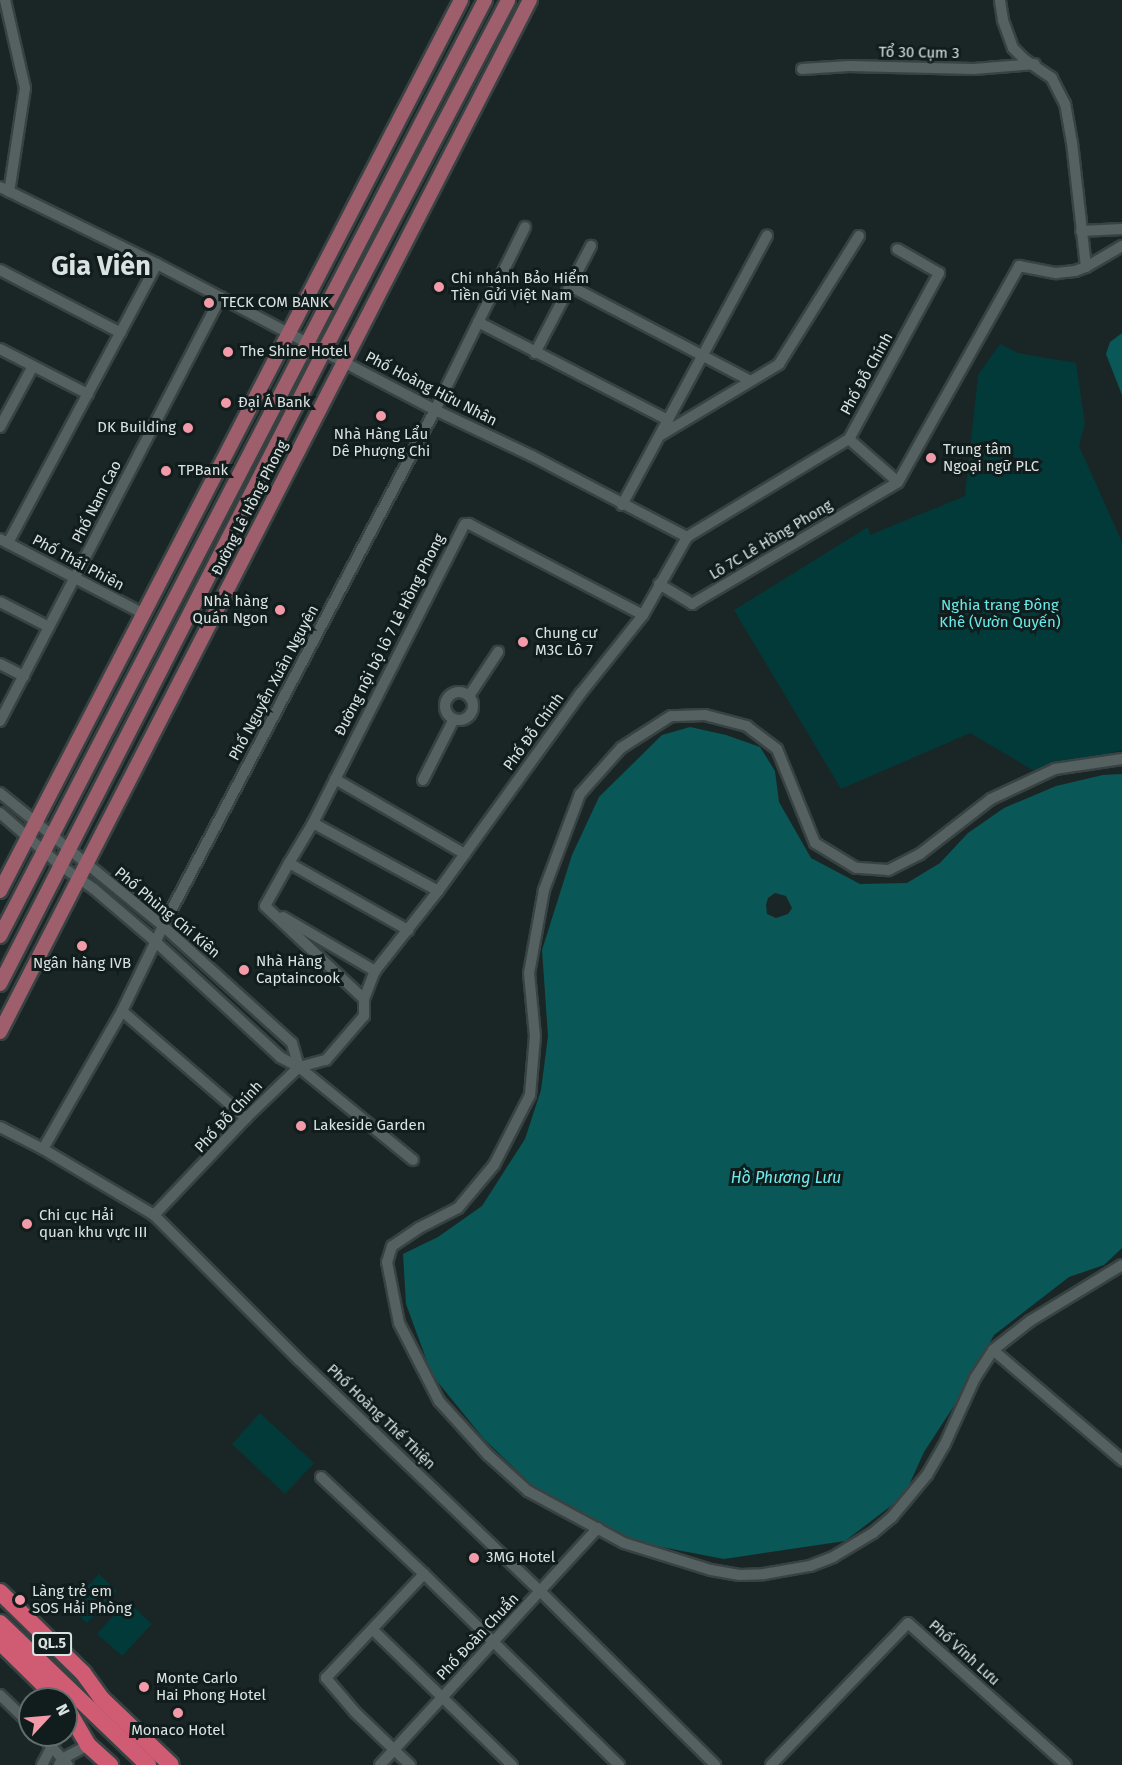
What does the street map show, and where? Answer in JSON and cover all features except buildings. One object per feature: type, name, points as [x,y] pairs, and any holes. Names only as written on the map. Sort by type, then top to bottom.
[{"type":"highway","name":"QL.5","points":[[0,1592],[83,1673],[102,1699]]},
{"type":"highway","name":"QL.5","points":[[0,1605],[63,1667],[102,1699],[171,1765]]},
{"type":"highway","name":"QL.5","points":[[0,1623],[148,1765]]},
{"type":"highway","name":"QL.5","points":[[0,1642],[46,1687]]},
{"type":"highway","name":"QL.5","points":[[78,1710],[93,1714]]},
{"type":"highway","points":[[78,1728],[88,1746],[110,1765]]},
{"type":"main road","points":[[0,891],[286,333],[461,0]]},
{"type":"main road","name":"Đường Lê Hồng Phong","points":[[0,936],[485,0]]},
{"type":"main road","name":"Đường Lê Hồng Phong","points":[[0,984],[324,351],[508,0]]},
{"type":"main road","name":"Đường Lê Hồng Phong","points":[[0,1032],[530,0]]},
{"type":"street","points":[[4,189],[25,88],[5,0]]},
{"type":"street","points":[[1000,0],[1003,20],[1013,48],[1025,60],[1035,64],[1053,78],[1065,104],[1072,142],[1086,267]]},
{"type":"street","name":"Tổ 30 Cụm 3","points":[[802,69],[849,66],[974,69],[1035,64]]},
{"type":"street","name":"Phố Hoàng Hữu Nhân","points":[[4,189],[157,264],[435,410],[532,456],[687,537]]},
{"type":"street","name":"Phố Nguyễn Xuân Nguyên","points":[[43,1149],[122,1011],[157,943],[163,926],[435,410],[525,227]]},
{"type":"street","points":[[1081,231],[1122,229]]},
{"type":"street","points":[[622,505],[767,236]]},
{"type":"street","points":[[660,435],[779,364],[859,236]]},
{"type":"street","points":[[849,439],[898,482],[1019,266],[1056,273],[1086,267],[1121,245]]},
{"type":"street","points":[[535,353],[591,246]]},
{"type":"street","name":"Phố Đỗ Chính","points":[[154,1215],[298,1067],[326,1060],[364,1016],[364,999],[375,971],[438,891],[581,693],[643,615],[687,537],[849,439],[939,273],[897,249]]},
{"type":"street","points":[[4,541],[88,394],[157,264]]},
{"type":"street","points":[[0,270],[121,333]]},
{"type":"street","points":[[570,286],[751,381]]},
{"type":"street","name":"Phố Nam Cao","points":[[0,721],[220,297]]},
{"type":"street","points":[[478,322],[668,420]]},
{"type":"street","points":[[0,349],[88,394]]},
{"type":"street","points":[[0,427],[33,366]]},
{"type":"street","name":"Lô 7C Lê Hồng Phong","points":[[659,584],[692,604],[898,482]]},
{"type":"street","name":"Đường nội bộ lô 7 Lê Hồng Phong","points":[[265,906],[313,823],[465,524],[469,524],[643,615]]},
{"type":"street","name":"Phố Thái Phiên","points":[[4,541],[142,613]]},
{"type":"street","points":[[0,602],[49,627]]},
{"type":"street","points":[[468,696],[498,652]]},
{"type":"street","points":[[0,664],[24,676]]},
{"type":"street","points":[[460,692],[468,696],[472,704],[470,713],[463,719],[454,719],[445,709],[448,696],[460,692]]},
{"type":"street","points":[[1122,759],[1055,769],[991,799],[920,854],[888,870],[856,868],[815,843],[777,749],[747,726],[705,715],[671,716],[621,748],[580,794],[544,890],[528,973],[535,1036],[530,1095],[494,1165],[458,1208],[418,1228],[392,1246],[387,1262],[399,1323],[439,1401],[488,1455],[528,1491],[624,1543],[711,1570],[740,1575],[790,1571],[833,1557],[873,1533],[892,1517],[927,1475],[944,1446],[975,1378],[993,1350],[1030,1321],[1122,1265]]},
{"type":"street","points":[[423,780],[454,719]]},
{"type":"street","points":[[335,779],[465,854]]},
{"type":"street","name":"Phố Phùng Chí Kiên","points":[[0,793],[52,838],[163,926],[291,1043],[298,1067]]},
{"type":"street","name":"Phố Phùng Chí Kiên","points":[[0,813],[61,866],[157,943],[280,1057],[298,1067],[413,1160]]},
{"type":"street","points":[[313,823],[438,891]]},
{"type":"street","points":[[289,863],[408,930]]},
{"type":"street","points":[[265,906],[375,971]]},
{"type":"street","points":[[265,906],[364,999]]},
{"type":"street","points":[[122,1011],[246,1118]]},
{"type":"street","name":"Phố Hoàng Thế Thiện","points":[[0,1127],[43,1149],[154,1215],[715,1765]]},
{"type":"street","points":[[993,1350],[1122,1460]]},
{"type":"street","points":[[321,1477],[494,1641],[619,1765]]},
{"type":"street","name":"Phố Đoàn Chuẩn","points":[[380,1765],[598,1528]]},
{"type":"street","points":[[410,1765],[326,1678],[424,1574]]},
{"type":"street","name":"Phố Vĩnh Lưu","points":[[771,1765],[908,1623],[1066,1765]]},
{"type":"street","points":[[373,1630],[441,1699],[512,1765]]},
{"type":"street","points":[[0,1695],[18,1712]]},
{"type":"street","points":[[53,1747],[63,1763],[88,1746]]},
{"type":"street","points":[[42,1765],[51,1747]]},
{"type":"green space","name":"Nghia trang Đông Khê (Vườn Quyến)","points":[[1000,344],[1018,353],[1076,363],[1085,423],[1079,446],[1122,542],[1122,750],[1036,772],[970,733],[841,789],[734,610],[868,527],[870,535],[965,496],[978,375]]},
{"type":"green space","points":[[260,1413],[314,1463],[285,1494],[232,1444]]},
{"type":"green space","points":[[99,1574],[117,1591],[87,1623],[69,1606]]},
{"type":"green space","points":[[127,1601],[152,1624],[122,1656],[97,1634]]},
{"type":"water","points":[[1122,333],[1122,395],[1106,354],[1110,342]]},
{"type":"water","name":"Hồ Phương Lưu","points":[[690,727],[726,735],[760,747],[775,771],[779,802],[811,858],[860,884],[907,883],[940,863],[968,833],[1004,808],[1056,786],[1103,775],[1122,774],[1122,1248],[1104,1265],[1069,1277],[994,1335],[961,1395],[924,1452],[904,1496],[845,1541],[724,1559],[630,1541],[535,1488],[484,1439],[432,1375],[406,1304],[403,1254],[438,1237],[482,1206],[525,1139],[541,1090],[548,1036],[542,950],[572,855],[599,797],[662,735]],"holes":[[[775,893],[786,896],[792,908],[788,914],[776,918],[767,914],[768,898]]]},
{"type":"place","name":"Chi nhánh Bảo Hiểm Tiền Gửi Việt Nam","points":[[439,287]]},
{"type":"place","name":"TECK COM BANK","points":[[209,303]]},
{"type":"place","name":"The Shine Hotel","points":[[228,352]]},
{"type":"place","name":"Đại Á Bank","points":[[226,403]]},
{"type":"place","name":"Nhà Hàng Lẩu Dê Phượng Chi","points":[[381,416]]},
{"type":"place","name":"DK Building","points":[[188,428]]},
{"type":"place","name":"Trung tâm Ngoại ngữ PLC","points":[[931,458]]},
{"type":"place","name":"TPBank","points":[[166,471]]},
{"type":"place","name":"Nhà hàng Quán Ngon","points":[[280,610]]},
{"type":"place","name":"Chung cư M3C Lô 7","points":[[523,642]]},
{"type":"place","name":"Ngân hàng IVB","points":[[82,946]]},
{"type":"place","name":"Nhà Hàng Captaincook","points":[[244,970]]},
{"type":"place","name":"Lakeside Garden","points":[[301,1126]]},
{"type":"place","name":"Chi cục Hải quan khu vực III","points":[[27,1224]]},
{"type":"place","name":"3MG Hotel","points":[[474,1558]]},
{"type":"place","name":"Làng trẻ em SOS Hải Phòng","points":[[20,1600]]},
{"type":"place","name":"Monte Carlo Hai Phong Hotel","points":[[144,1687]]},
{"type":"place","name":"Monaco Hotel","points":[[178,1713]]},
{"type":"district","name":"Gia Viên","points":[[101,267]]}]
